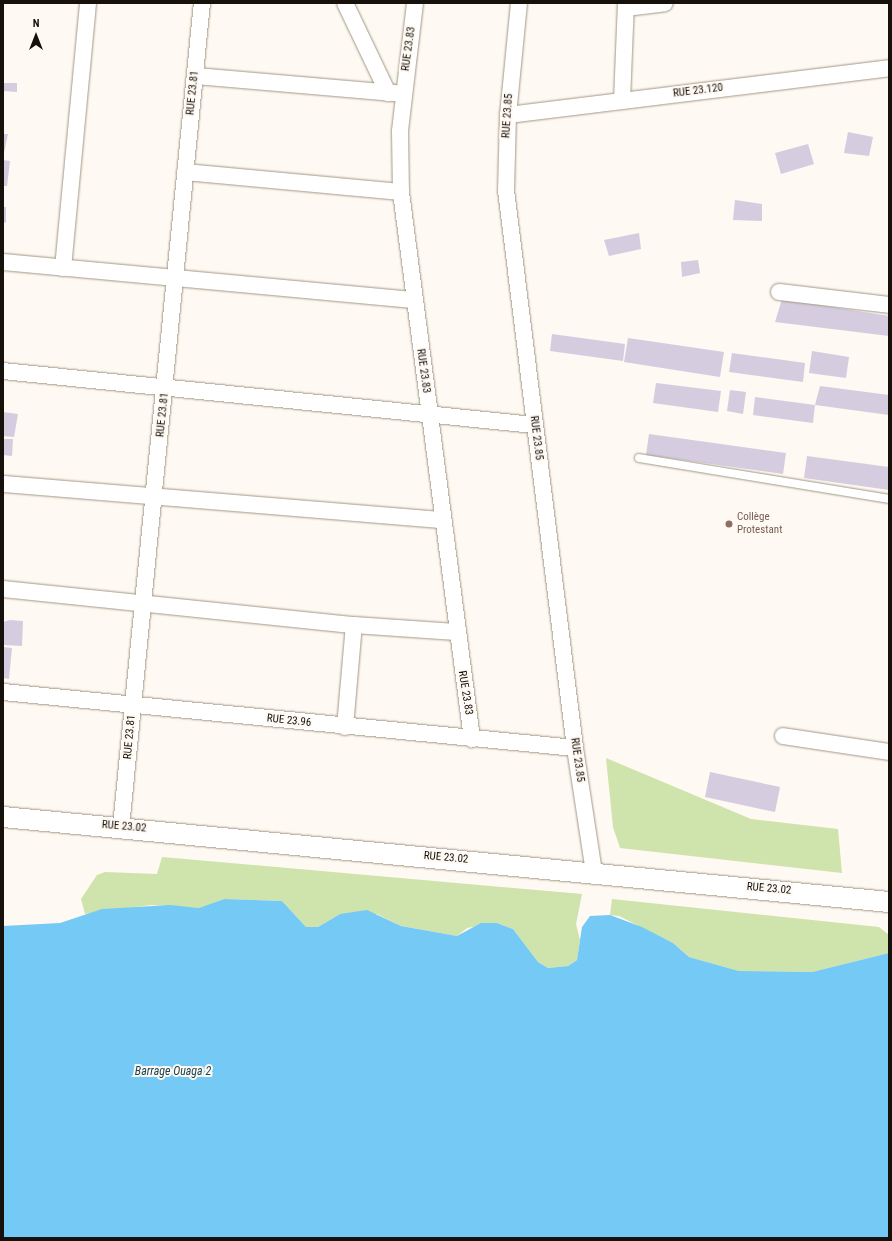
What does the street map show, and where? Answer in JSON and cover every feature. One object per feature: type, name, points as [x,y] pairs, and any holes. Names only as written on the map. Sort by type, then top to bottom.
[{"type":"street","points":[[63,268],[88,3]]},
{"type":"street","name":"RUE 23.81","points":[[121,827],[145,603],[202,3]]},
{"type":"street","points":[[344,3],[396,93]]},
{"type":"street","name":"RUE 23.83","points":[[415,3],[396,93],[401,192],[413,300],[429,413],[456,632],[472,739]]},
{"type":"street","name":"RUE 23.85","points":[[519,3],[508,115],[506,190],[575,748],[594,872]]},
{"type":"street","points":[[622,101],[626,6],[666,3]]},
{"type":"street","name":"RUE 23.120","points":[[508,115],[889,68]]},
{"type":"street","points":[[195,76],[396,93]]},
{"type":"street","points":[[185,172],[401,192]]},
{"type":"street","points":[[3,262],[176,280],[413,300]]},
{"type":"street","points":[[779,292],[889,305]]},
{"type":"street","points":[[3,371],[429,413],[534,425]]},
{"type":"street","points":[[3,484],[155,498],[442,520]]},
{"type":"street","points":[[3,589],[354,625],[456,632]]},
{"type":"street","points":[[345,727],[354,625]]},
{"type":"street","name":"RUE 23.96","points":[[3,692],[133,704],[345,727],[575,748]]},
{"type":"street","points":[[782,736],[889,752]]},
{"type":"street","name":"RUE 23.02","points":[[3,817],[594,872],[889,902]]},
{"type":"lane","points":[[639,458],[889,499]]},
{"type":"green space","points":[[606,758],[751,819],[838,829],[842,873],[620,848],[613,827]]},
{"type":"green space","points":[[162,857],[582,894],[576,924],[580,940],[577,960],[568,966],[548,968],[538,962],[513,929],[497,923],[467,928],[457,936],[401,926],[377,914],[340,914],[318,927],[306,927],[282,901],[224,899],[200,908],[151,905],[85,914],[81,899],[97,875],[105,872],[157,874]]},
{"type":"green space","points":[[612,899],[879,927],[889,935],[889,953],[812,972],[739,971],[689,957],[673,943],[619,916],[610,915]]},
{"type":"water","name":"Barrage Ouaga 2","points":[[224,899],[282,901],[306,927],[318,927],[340,914],[367,910],[401,926],[457,936],[481,923],[497,923],[513,929],[538,962],[548,968],[568,966],[577,960],[582,927],[590,916],[610,915],[642,927],[673,943],[689,957],[739,971],[812,972],[889,953],[889,1238],[3,1238],[3,926],[60,923],[102,909],[170,905],[199,908]]},
{"type":"building","points":[[3,83],[17,83],[17,92],[3,91]]},
{"type":"building","points":[[848,132],[873,137],[869,156],[844,153]]},
{"type":"building","points":[[3,134],[8,134],[4,153],[3,153]]},
{"type":"building","points":[[808,144],[814,164],[781,174],[775,153]]},
{"type":"building","points":[[3,160],[10,161],[7,186],[3,186]]},
{"type":"building","points":[[735,200],[762,204],[762,221],[733,220]]},
{"type":"building","points":[[3,207],[6,207],[6,223],[3,222]]},
{"type":"building","points":[[639,233],[641,249],[609,256],[604,240]]},
{"type":"building","points":[[698,260],[700,273],[682,277],[681,262]]},
{"type":"building","points":[[782,299],[889,316],[889,336],[775,322]]},
{"type":"building","points":[[552,334],[625,344],[623,361],[550,351]]},
{"type":"building","points":[[628,338],[724,352],[720,377],[624,362]]},
{"type":"building","points":[[812,351],[849,357],[846,378],[809,373]]},
{"type":"building","points":[[732,353],[805,363],[803,382],[729,372]]},
{"type":"building","points":[[656,383],[721,391],[718,412],[653,403]]},
{"type":"building","points":[[820,386],[889,395],[889,415],[815,405]]},
{"type":"building","points":[[730,390],[746,392],[743,414],[727,411]]},
{"type":"building","points":[[755,397],[815,405],[813,423],[753,415]]},
{"type":"building","points":[[3,412],[18,414],[14,437],[3,436]]},
{"type":"building","points":[[649,434],[786,453],[783,474],[646,455]]},
{"type":"building","points":[[3,439],[13,439],[12,456],[3,455]]},
{"type":"building","points":[[807,456],[889,467],[889,490],[804,478]]},
{"type":"building","points":[[10,620],[23,621],[22,646],[3,645],[3,622]]},
{"type":"building","points":[[3,647],[12,648],[9,679],[3,678]]},
{"type":"building","points":[[710,772],[780,787],[775,812],[705,797]]},
{"type":"place","name":"Collège Protestant","points":[[729,524]]}]
